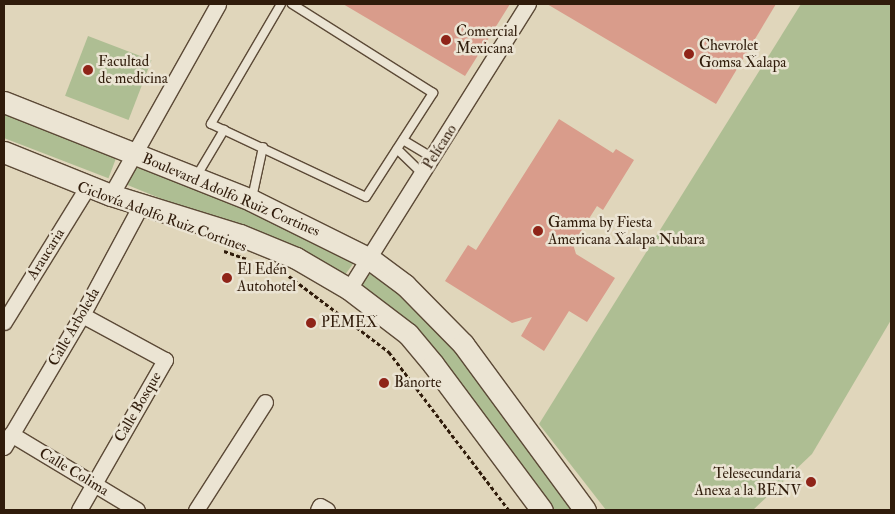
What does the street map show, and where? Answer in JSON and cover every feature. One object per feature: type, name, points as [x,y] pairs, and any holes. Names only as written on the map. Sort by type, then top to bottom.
[{"type":"main road","name":"Boulevard Adolfo Ruiz Cortines","points":[[4,102],[251,200],[370,259],[405,285],[464,344],[586,510]]},
{"type":"main road","points":[[5,155],[111,195],[240,235],[296,258],[349,289],[414,342],[534,506]]},
{"type":"street","points":[[111,195],[218,4]]},
{"type":"street","name":"Pelícano","points":[[349,289],[424,174],[528,4]]},
{"type":"street","name":"Araucaria","points":[[4,322],[88,186]]},
{"type":"street","name":"Calle Arboleda","points":[[8,440],[82,315],[141,205]]},
{"type":"street","name":"Calle Bosque","points":[[79,510],[165,360],[82,315]]},
{"type":"street","points":[[196,510],[265,402]]},
{"type":"street","name":"Calle Colima","points":[[8,440],[93,484],[137,510]]},
{"type":"lane","points":[[281,4],[211,124],[366,197],[433,93],[292,4]]},
{"type":"lane","points":[[196,177],[224,130]]},
{"type":"lane","points":[[403,140],[433,158]]},
{"type":"lane","points":[[251,200],[263,147]]},
{"type":"lane","points":[[397,149],[424,174]]},
{"type":"path","name":"Ciclovía Adolfo Ruiz Cortines","points":[[222,250],[249,260]]},
{"type":"path","points":[[284,273],[389,352],[509,510]]},
{"type":"green space","points":[[801,4],[891,4],[891,320],[812,454],[753,510],[606,510],[539,424]]},
{"type":"green space","points":[[88,36],[151,60],[129,120],[65,96]]},
{"type":"green space","points":[[4,107],[119,151],[108,178],[4,138]]},
{"type":"green space","points":[[138,160],[297,224],[355,261],[342,279],[287,250],[125,184]]},
{"type":"green space","points":[[375,267],[434,324],[575,510],[550,510],[358,288]]},
{"type":"building","name":"Comercial Mexicana","points":[[343,4],[510,4],[465,76]]},
{"type":"building","name":"Chevrolet Gomsa Xalapa","points":[[547,4],[776,4],[716,104]]},
{"type":"building","points":[[559,119],[613,153],[616,149],[634,160],[603,210],[597,206],[573,244],[576,254],[615,278],[587,322],[569,311],[544,351],[521,336],[532,317],[512,323],[445,281],[468,245],[476,250]]},
{"type":"place","name":"Comercial Mexicana","points":[[446,40]]},
{"type":"place","name":"Chevrolet Gomsa Xalapa","points":[[689,54]]},
{"type":"place","name":"Facultad de medicina","points":[[88,70]]},
{"type":"place","name":"Gamma by Fiesta Americana Xalapa Nubara","points":[[538,231]]},
{"type":"place","name":"El Edén Autohotel","points":[[227,278]]},
{"type":"place","name":"PEMEX","points":[[311,323]]},
{"type":"place","name":"Banorte","points":[[384,383]]},
{"type":"place","name":"Telesecundaria Anexa a la BENV","points":[[811,482]]}]
